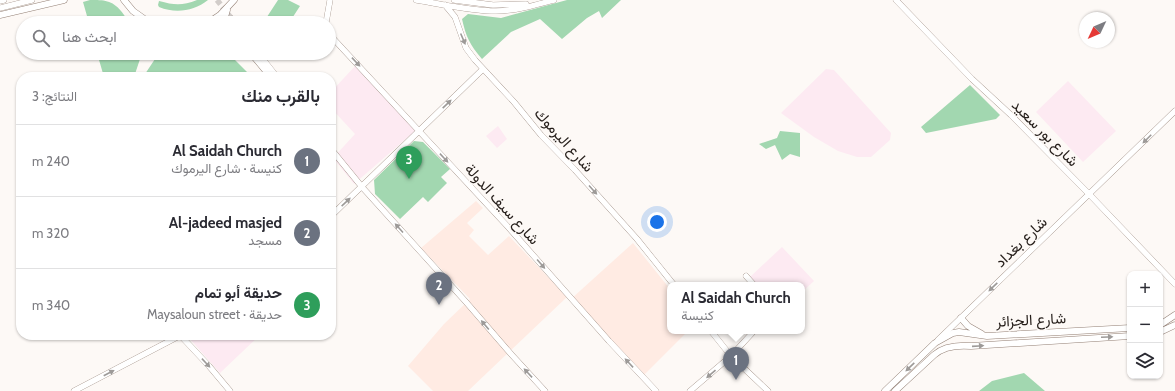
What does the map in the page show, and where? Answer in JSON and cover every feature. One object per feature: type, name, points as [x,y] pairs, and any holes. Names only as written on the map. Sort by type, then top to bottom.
[{"type":"main road","points":[[0,1],[4,0]]},
{"type":"main road","points":[[0,8],[32,0]]},
{"type":"main road","points":[[0,15],[64,0]]},
{"type":"main road","points":[[124,0],[133,11],[140,16]]},
{"type":"main road","points":[[218,16],[234,0]]},
{"type":"main road","points":[[327,16],[330,0]]},
{"type":"main road","points":[[416,0],[497,11],[536,5],[554,0]]},
{"type":"main road","points":[[454,0],[494,6],[511,4],[536,5]]},
{"type":"main road","name":"شارع بور سعيد","points":[[896,0],[972,79],[1011,115],[1089,194],[1175,284]]},
{"type":"main road","name":"شارع اليرموك","points":[[445,5],[451,10],[455,17],[466,48],[483,69],[637,240],[672,282]]},
{"type":"main road","points":[[225,16],[227,8]]},
{"type":"main road","name":"شارع سيف الدولة","points":[[336,42],[510,228],[571,299],[656,391]]},
{"type":"main road","points":[[257,60],[267,72]]},
{"type":"main road","points":[[264,60],[274,72]]},
{"type":"main road","points":[[336,211],[483,69]]},
{"type":"main road","name":"شارع بغداد","points":[[884,391],[1175,111]]},
{"type":"main road","points":[[336,155],[362,187],[545,391]]},
{"type":"main road","points":[[746,276],[751,282]]},
{"type":"main road","points":[[1163,323],[1175,315]]},
{"type":"main road","points":[[960,318],[972,329],[987,336]]},
{"type":"main road","points":[[1163,331],[1175,325]]},
{"type":"main road","name":"شارع الجزائر","points":[[935,343],[945,337],[959,332],[987,336],[1127,328]]},
{"type":"main road","points":[[1081,330],[1086,338]]},
{"type":"main road","points":[[713,334],[731,356],[768,391]]},
{"type":"main road","points":[[690,391],[731,356],[751,334]]},
{"type":"main road","name":"شارع الجزائر","points":[[895,391],[939,350],[955,346],[1127,336]]},
{"type":"main road","points":[[74,391],[171,340]]},
{"type":"main road","points":[[186,340],[230,391]]},
{"type":"shaded area","points":[[356,65],[412,125],[415,131],[354,184],[336,162],[336,155],[355,134],[336,113],[336,87]]},
{"type":"shaded area","points":[[826,69],[834,70],[891,133],[890,140],[871,157],[857,157],[838,151],[814,137],[781,113]]},
{"type":"shaded area","points":[[1068,81],[1116,131],[1083,162],[1036,112]]},
{"type":"shaded area","points":[[498,126],[507,139],[497,148],[486,136]]},
{"type":"shaded area","points":[[476,201],[483,208],[467,223],[474,230],[469,236],[488,255],[509,236],[567,297],[468,391],[433,391],[408,366],[444,324],[470,299],[421,248]]},
{"type":"shaded area","points":[[633,243],[667,285],[667,334],[685,334],[643,376],[571,299]]},
{"type":"shaded area","points":[[782,247],[814,281],[805,289],[805,282],[754,282],[750,277]]},
{"type":"shaded area","points":[[191,340],[255,340],[220,373]]},
{"type":"green space","points":[[90,0],[111,3],[118,7],[125,16],[87,16],[83,2]]},
{"type":"green space","points":[[197,0],[208,0],[197,7],[178,11],[165,9],[159,7],[158,5],[159,1],[178,4]]},
{"type":"green space","points":[[278,0],[288,0],[300,6],[294,16],[268,16]]},
{"type":"green space","points":[[567,0],[621,0],[602,18],[599,11],[587,18],[562,39],[540,19],[511,32],[482,59],[469,40],[462,19],[468,14],[501,18]]},
{"type":"green space","points":[[99,60],[140,60],[136,72],[103,72]]},
{"type":"green space","points":[[154,60],[235,60],[247,72],[146,72]]},
{"type":"green space","points":[[970,85],[1000,115],[996,119],[926,133],[921,127]]},
{"type":"green space","points":[[780,131],[800,133],[800,157],[790,154],[782,160],[775,145],[766,149],[759,144],[777,138]]},
{"type":"green space","points":[[414,141],[423,142],[450,169],[441,177],[447,183],[428,202],[423,197],[400,219],[375,194],[374,180]]},
{"type":"green space","points":[[1024,373],[1045,391],[979,391],[992,381]]},
{"type":"tunnel","points":[[217,0],[230,16]]},
{"type":"place","name":"حديقة أبو تمام","points":[[409,179]]},
{"type":"place","name":"Al-jadeed masjed","points":[[439,305]]},
{"type":"place","name":"Al Saidah Church","points":[[736,380]]}]
